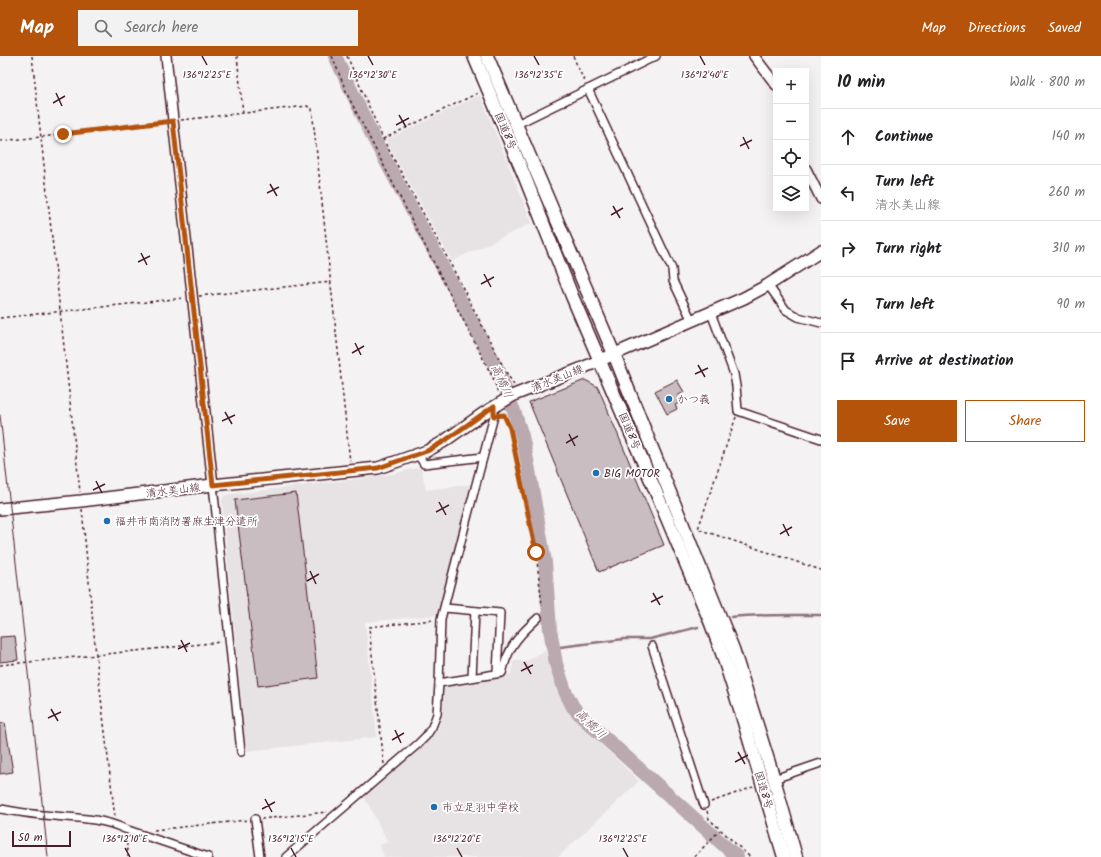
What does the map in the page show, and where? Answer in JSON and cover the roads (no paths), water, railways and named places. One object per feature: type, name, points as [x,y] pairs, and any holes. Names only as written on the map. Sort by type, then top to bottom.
[{"type":"highway","name":"国道8号","points":[[474,56],[524,175],[572,296],[677,540],[710,621],[724,660],[784,857]]},
{"type":"highway","name":"国道8号","points":[[487,56],[614,354],[733,649],[774,779],[796,857]]},
{"type":"main road","name":"清水美山線","points":[[0,509],[378,468],[427,451],[517,394],[744,298],[768,285],[821,251]]},
{"type":"street","points":[[166,56],[241,752]]},
{"type":"street","points":[[516,124],[656,56]]},
{"type":"street","points":[[754,56],[773,81]]},
{"type":"street","points":[[588,89],[672,269],[673,281],[692,321]]},
{"type":"street","points":[[809,175],[821,199]]},
{"type":"street","points":[[768,285],[786,310],[798,317],[821,323]]},
{"type":"street","points":[[711,313],[734,374],[738,411],[821,439]]},
{"type":"street","points":[[286,857],[418,744],[432,727],[437,714],[442,619],[464,526],[497,408]]},
{"type":"street","points":[[418,455],[424,464],[483,457]]},
{"type":"street","points":[[445,608],[475,612],[500,613],[497,673]]},
{"type":"street","points":[[472,678],[475,612]]},
{"type":"street","points":[[439,683],[502,673],[508,654],[515,642],[524,630],[538,618]]},
{"type":"street","points":[[652,646],[704,805]]},
{"type":"street","points":[[774,779],[821,763]]},
{"type":"street","points":[[0,809],[43,815],[84,818],[116,824],[125,829],[208,857]]},
{"type":"street","points":[[255,819],[260,857]]},
{"type":"waterway","name":"高橋川","points":[[335,56],[374,139],[496,367],[514,411],[522,436],[528,465],[545,562],[550,629],[556,664],[565,691],[573,707],[583,718],[737,857]]},
{"type":"waterway","points":[[731,617],[765,615],[821,615]]},
{"type":"waterway","points":[[552,648],[624,639],[650,639],[698,627]]},
{"type":"tram line","points":[[0,415],[48,857]]},
{"type":"place","name":"かつ義","points":[[669,399]]},
{"type":"place","name":"BIG MOTOR","points":[[596,473]]},
{"type":"place","name":"福井市南消防署麻生津分遣所","points":[[107,521]]},
{"type":"place","name":"市立足羽中学校","points":[[434,807]]}]
